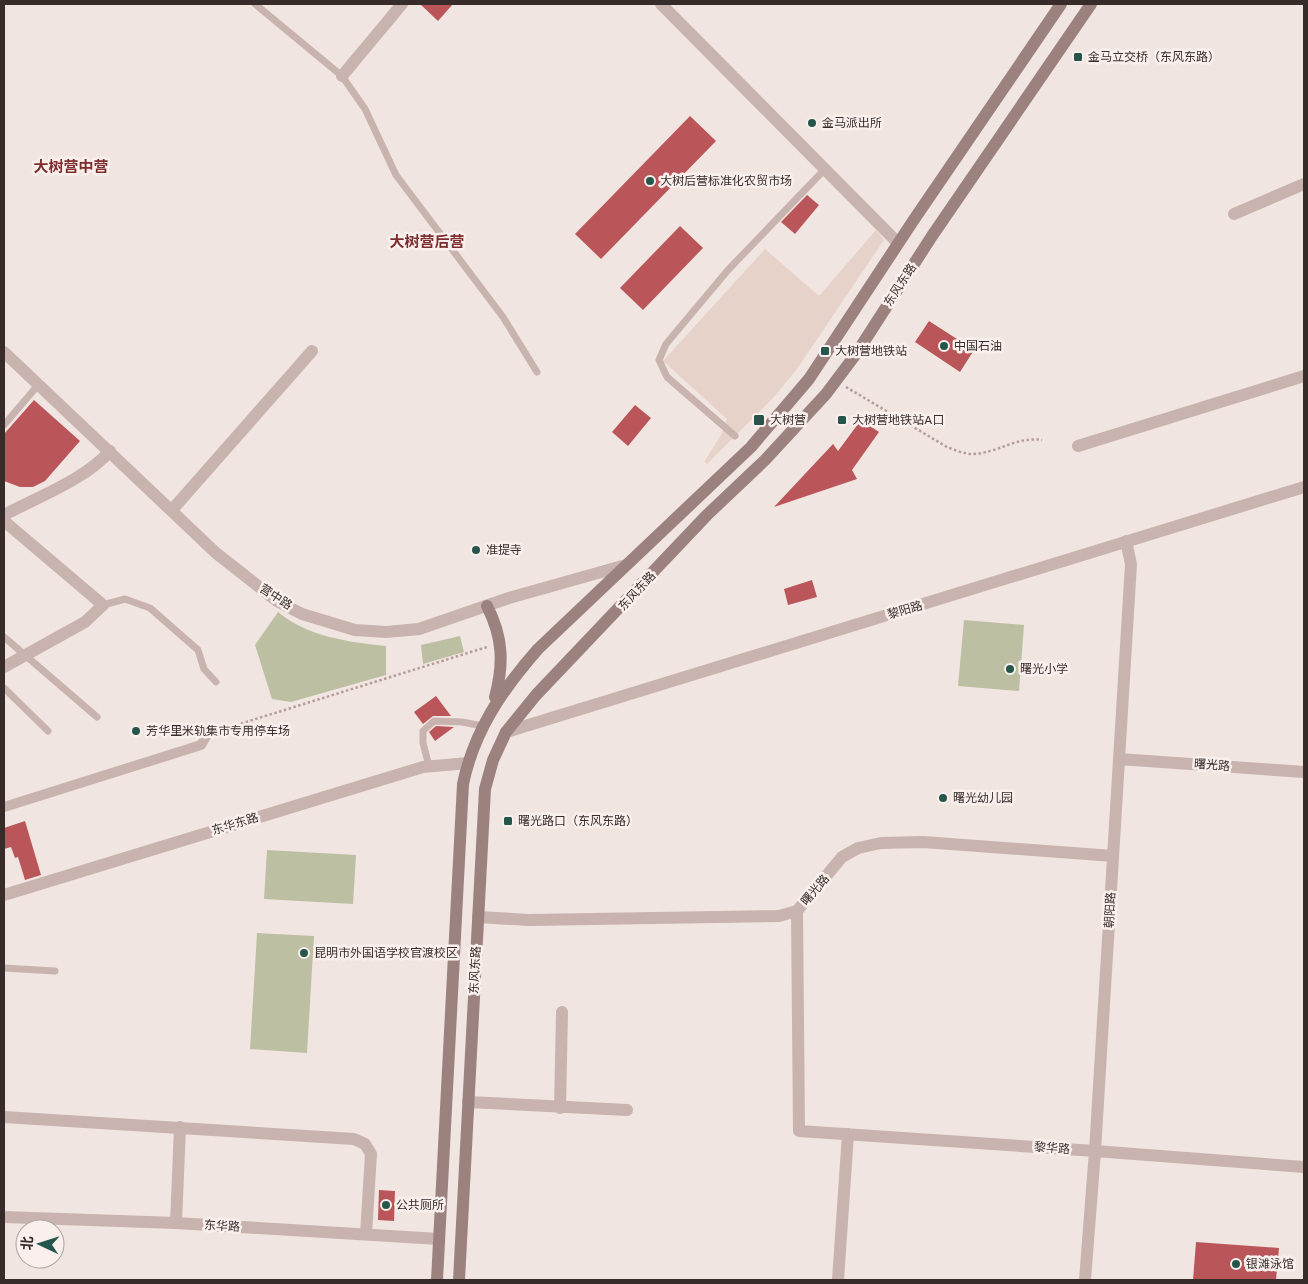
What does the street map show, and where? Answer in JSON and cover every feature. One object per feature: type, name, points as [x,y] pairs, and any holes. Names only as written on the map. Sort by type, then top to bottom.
[{"type":"main road","name":"东风东路","points":[[437,1280],[461,821],[468,763],[492,707],[512,679],[538,649],[751,448],[809,379],[898,243],[1061,4]]},
{"type":"main road","name":"东风东路","points":[[458,1280],[485,789],[493,760],[506,732],[568,659],[624,605],[707,515],[765,460],[836,381],[1091,4]]},
{"type":"main road","points":[[487,606],[497,626],[500,643],[499,682],[492,707]]},
{"type":"street","points":[[342,76],[402,4]]},
{"type":"street","points":[[661,4],[898,243]]},
{"type":"street","points":[[1234,214],[1304,184]]},
{"type":"street","points":[[172,510],[312,351]]},
{"type":"street","name":"营中路","points":[[4,352],[216,553],[277,601],[302,614],[355,630],[401,631],[434,625],[487,606],[626,565]]},
{"type":"street","points":[[1078,446],[1304,376]]},
{"type":"street","points":[[4,515],[82,474],[100,463],[110,451]]},
{"type":"street","name":"黎阳路","points":[[506,732],[1304,487]]},
{"type":"street","points":[[4,521],[104,605],[85,622],[4,667]]},
{"type":"street","name":"朝阳路","points":[[1085,1280],[1095,1152],[1131,564],[1126,541]]},
{"type":"street","points":[[4,807],[201,745],[207,735]]},
{"type":"street","name":"曙光路","points":[[1119,759],[1304,772]]},
{"type":"street","name":"东华东路","points":[[4,894],[429,766],[468,763]]},
{"type":"street","name":"曙光路","points":[[478,917],[529,920],[779,916],[797,911],[842,856],[858,848],[881,843],[923,842],[1113,856]]},
{"type":"street","name":"黎华路","points":[[797,911],[799,1130],[1304,1167]]},
{"type":"street","points":[[560,1108],[562,1012]]},
{"type":"street","points":[[468,1102],[627,1110]]},
{"type":"street","points":[[4,1116],[354,1139],[365,1144],[370,1154],[366,1234]]},
{"type":"street","points":[[176,1223],[180,1127]]},
{"type":"street","points":[[838,1280],[848,1134]]},
{"type":"street","name":"东华路","points":[[4,1217],[176,1223],[439,1239]]},
{"type":"lane","points":[[255,4],[342,76],[365,109],[396,175],[503,317],[537,372]]},
{"type":"lane","points":[[735,436],[667,377],[659,360],[666,344],[728,270],[825,169]]},
{"type":"lane","points":[[4,425],[39,384]]},
{"type":"lane","points":[[104,605],[126,599],[150,608],[198,650],[204,670],[216,682]]},
{"type":"lane","points":[[4,637],[97,717]]},
{"type":"lane","points":[[4,688],[48,731]]},
{"type":"lane","points":[[429,766],[423,743],[423,731],[434,722],[462,722],[483,726]]},
{"type":"lane","points":[[4,968],[55,971]]},
{"type":"path","points":[[836,381],[947,447],[960,452],[980,452],[1028,438],[1042,440]]},
{"type":"path","points":[[207,735],[500,643]]},
{"type":"green space","points":[[278,612],[302,627],[316,633],[358,643],[386,646],[386,675],[291,702],[272,699],[255,645]]},
{"type":"green space","points":[[964,620],[1024,625],[1019,691],[958,686]]},
{"type":"green space","points":[[460,636],[464,652],[423,664],[421,645]]},
{"type":"green space","points":[[267,850],[356,855],[353,904],[264,899]]},
{"type":"green space","points":[[257,933],[314,936],[307,1053],[250,1049]]},
{"type":"shaded area","points":[[876,230],[884,240],[797,369],[774,397],[707,464],[704,462],[721,435],[727,419],[663,361],[765,249],[819,296]]},
{"type":"building","points":[[420,4],[453,4],[438,21]]},
{"type":"building","name":"大树后营标准化农贸市场","points":[[690,116],[716,141],[601,259],[575,234]]},
{"type":"building","points":[[807,195],[819,205],[795,234],[781,222]]},
{"type":"building","points":[[680,226],[703,248],[643,310],[620,288]]},
{"type":"building","name":"中国石油","points":[[929,321],[974,350],[960,372],[915,342]]},
{"type":"building","points":[[34,400],[80,441],[45,481],[33,487],[20,487],[4,481],[4,434]]},
{"type":"building","points":[[635,405],[651,418],[628,446],[612,432]]},
{"type":"building","points":[[861,420],[879,432],[852,470],[857,479],[774,507],[833,444],[838,451]]},
{"type":"building","points":[[812,580],[817,597],[788,605],[784,589]]},
{"type":"building","points":[[436,696],[451,716],[433,716],[423,724],[414,712]]},
{"type":"building","points":[[436,726],[454,727],[435,741],[429,732]]},
{"type":"building","points":[[25,821],[41,875],[25,880],[18,857],[15,858],[11,847],[4,849],[4,828]]},
{"type":"building","name":"公共厕所","points":[[379,1190],[395,1191],[394,1221],[378,1220]]},
{"type":"building","name":"银滩泳馆","points":[[1196,1242],[1279,1248],[1276,1280],[1193,1280]]},
{"type":"place","name":"金马立交桥（东风东路）","points":[[1078,57]]},
{"type":"place","name":"金马派出所","points":[[812,123]]},
{"type":"place","name":"大树后营标准化农贸市场","points":[[650,181]]},
{"type":"place","name":"中国石油","points":[[944,346]]},
{"type":"place","name":"大树营地铁站","points":[[825,351]]},
{"type":"place","name":"大树营","points":[[759,420]]},
{"type":"place","name":"大树营地铁站A口","points":[[842,420]]},
{"type":"place","name":"准提寺","points":[[476,550]]},
{"type":"place","name":"曙光小学","points":[[1010,669]]},
{"type":"place","name":"芳华里米轨集市专用停车场","points":[[136,731]]},
{"type":"place","name":"曙光幼儿园","points":[[943,798]]},
{"type":"place","name":"曙光路口（东风东路）","points":[[508,821]]},
{"type":"place","name":"昆明市外国语学校官渡校区","points":[[304,953]]},
{"type":"place","name":"公共厕所","points":[[386,1205]]},
{"type":"place","name":"银滩泳馆","points":[[1236,1264]]},
{"type":"district","name":"大树营中营","points":[[71,167]]},
{"type":"district","name":"大树营后营","points":[[427,242]]}]
